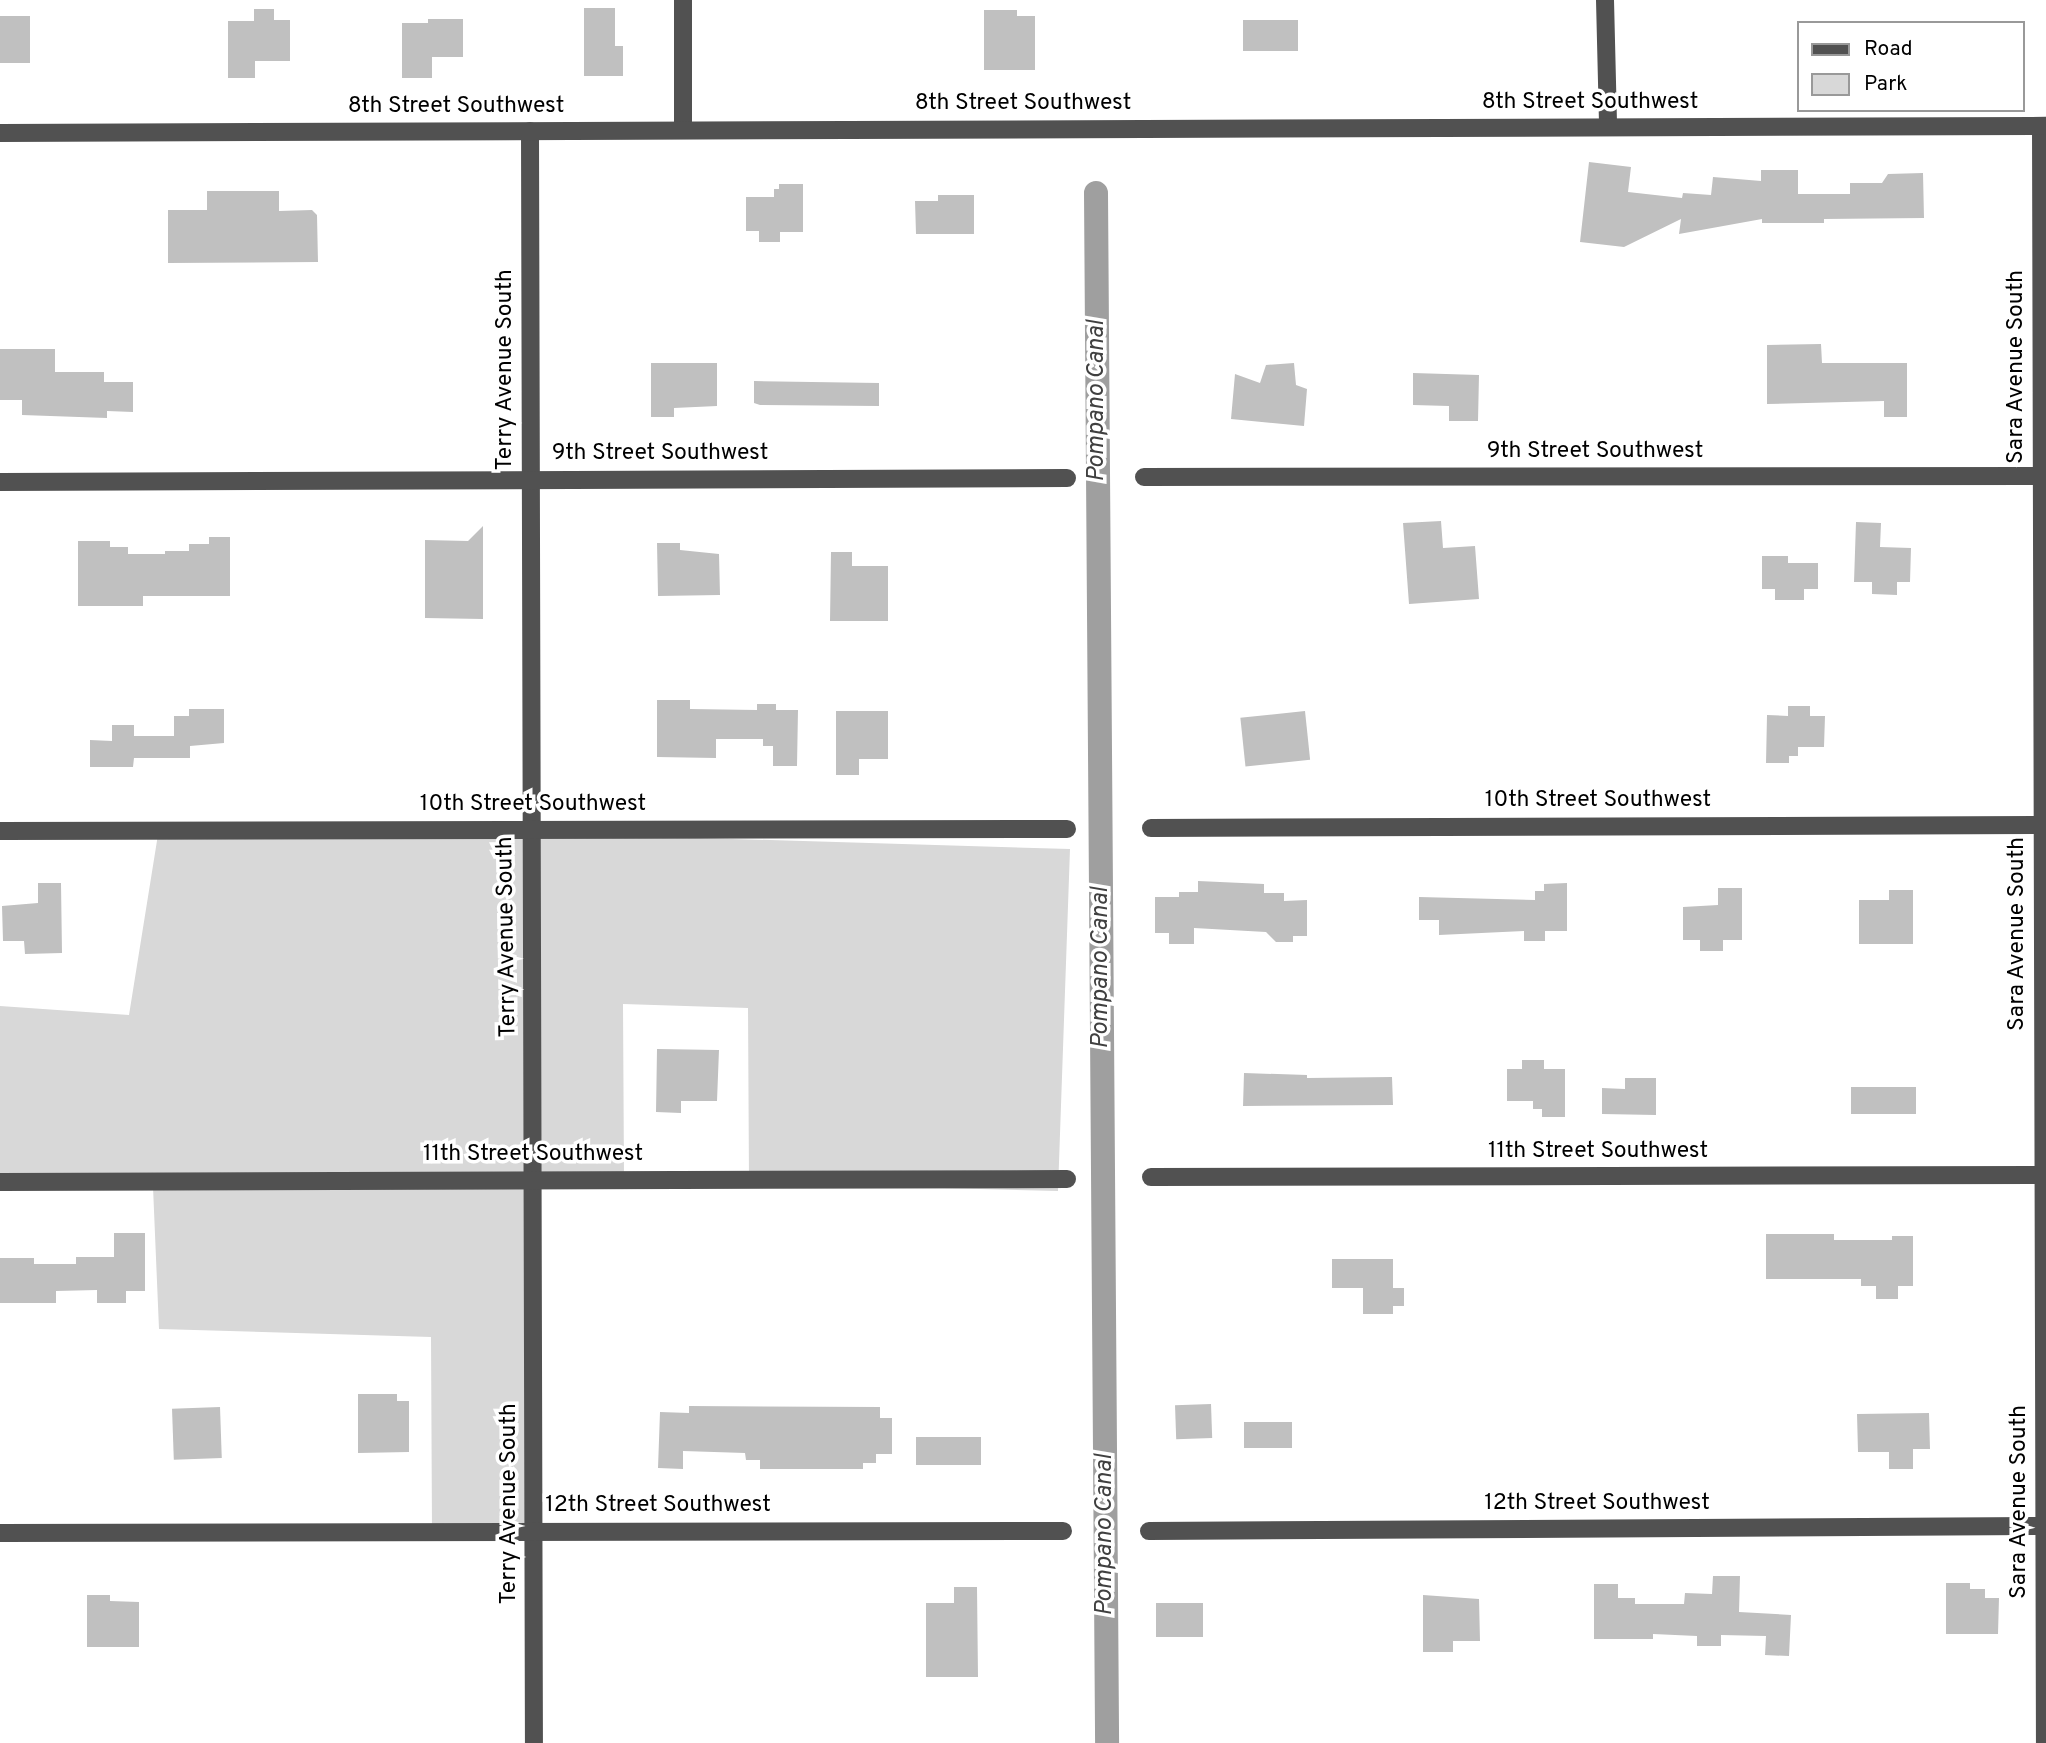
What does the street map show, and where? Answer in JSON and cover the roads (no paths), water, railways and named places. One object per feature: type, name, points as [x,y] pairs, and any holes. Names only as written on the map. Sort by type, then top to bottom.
[{"type":"street","points":[[683,0],[683,130]]},
{"type":"street","points":[[1605,0],[1608,127]]},
{"type":"street","name":"8th Street Southwest","points":[[0,133],[2043,126]]},
{"type":"street","name":"Sara Avenue South","points":[[2043,126],[2045,1743]]},
{"type":"street","name":"Terry Avenue South","points":[[530,131],[534,1743]]},
{"type":"street","name":"9th Street Southwest","points":[[1144,477],[2044,476]]},
{"type":"street","name":"9th Street Southwest","points":[[0,482],[1067,478]]},
{"type":"street","name":"10th Street Southwest","points":[[1151,828],[2044,825]]},
{"type":"street","name":"10th Street Southwest","points":[[0,831],[1067,829]]},
{"type":"street","name":"11th Street Southwest","points":[[1151,1177],[2044,1175]]},
{"type":"street","name":"11th Street Southwest","points":[[0,1182],[1067,1179]]},
{"type":"street","name":"12th Street Southwest","points":[[1149,1531],[2045,1526]]},
{"type":"street","name":"12th Street Southwest","points":[[0,1533],[1063,1531]]},
{"type":"waterway","name":"Pompano Canal","points":[[1096,193],[1107,1743]]}]
